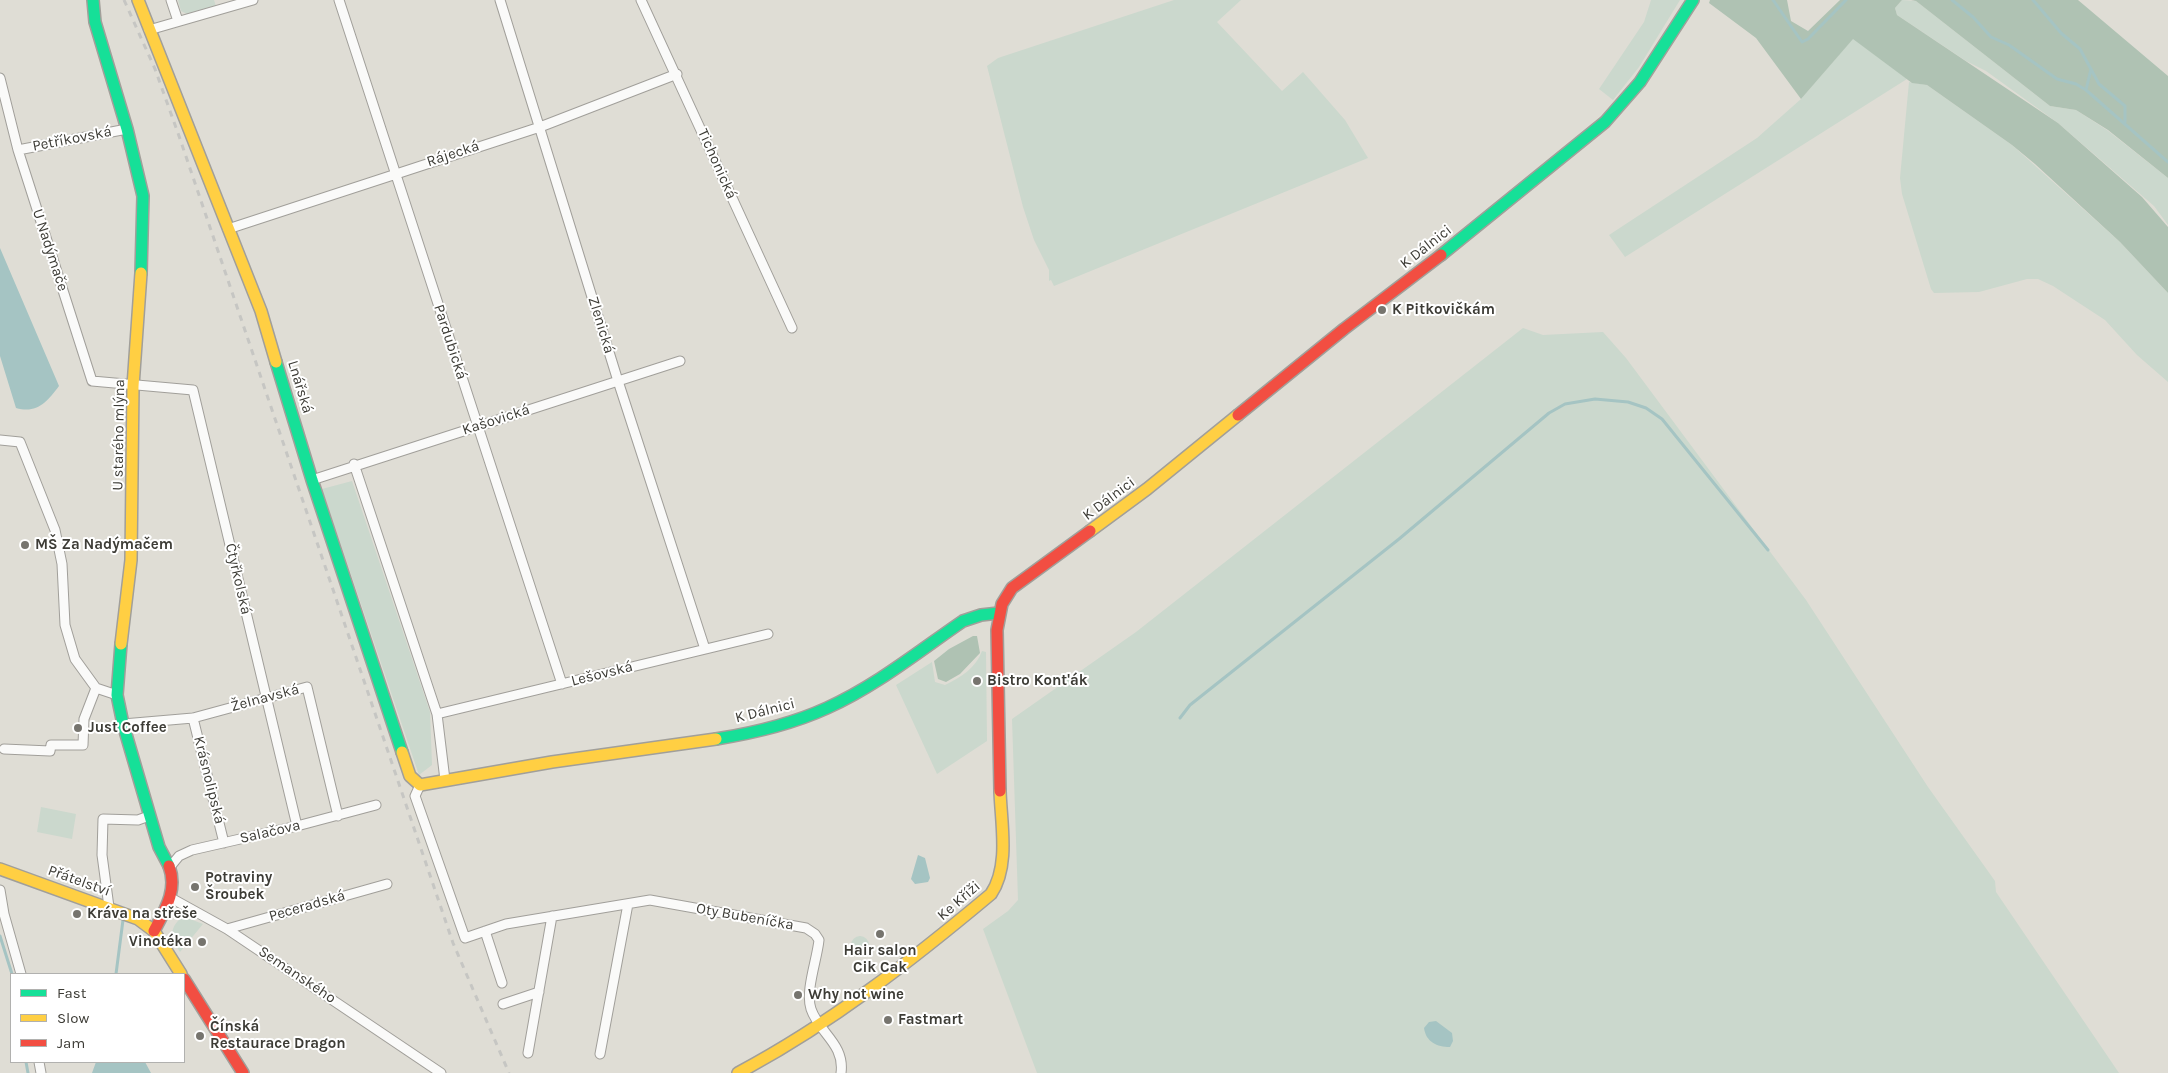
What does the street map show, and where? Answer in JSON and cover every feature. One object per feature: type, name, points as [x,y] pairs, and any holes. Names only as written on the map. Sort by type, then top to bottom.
[{"type":"street","name":"U starého mlýna","points":[[93,0],[95,22],[127,129],[143,196],[140,300],[133,386],[132,541],[122,622],[118,695],[123,724],[149,816],[159,847],[170,867]]},
{"type":"street","name":"Lnářská","points":[[138,0],[261,311],[312,480],[410,776],[420,785]]},
{"type":"street","points":[[171,0],[178,21]]},
{"type":"street","points":[[149,30],[253,0]]},
{"type":"street","name":"Pardubická","points":[[339,0],[562,684]]},
{"type":"street","name":"Zlenická","points":[[500,0],[618,381],[705,649]]},
{"type":"street","name":"Tichonická","points":[[641,0],[677,74],[792,328]]},
{"type":"street","name":"K Dálnici","points":[[420,785],[527,766],[691,743],[800,719],[838,704],[963,621],[981,615],[999,613],[1006,596],[1021,581],[1147,489],[1344,329],[1465,236],[1606,122],[1640,82],[1693,0]]},
{"type":"street","name":"Rájecká","points":[[228,229],[540,127],[677,74]]},
{"type":"street","name":"U Nadýmače","points":[[0,78],[18,150],[92,381],[133,386]]},
{"type":"street","name":"Petříkovská","points":[[18,150],[127,129]]},
{"type":"street","name":"Kašovická","points":[[312,480],[354,464],[680,361]]},
{"type":"street","name":"Čtyřkolská","points":[[133,386],[193,390],[297,826]]},
{"type":"street","points":[[0,440],[20,442],[55,530],[62,564],[65,625],[75,659],[96,688],[118,695]]},
{"type":"street","points":[[354,464],[437,714],[445,780]]},
{"type":"street","name":"Ke Kříži","points":[[738,1073],[822,1026],[912,960],[991,894],[999,882],[1002,861],[997,630],[999,613]]},
{"type":"street","name":"Lešovská","points":[[437,714],[768,634]]},
{"type":"street","name":"Želnavská","points":[[123,724],[193,718],[307,687],[338,816]]},
{"type":"street","points":[[4,749],[50,751],[50,746],[83,745],[84,719],[96,688]]},
{"type":"street","name":"Krásnolipská","points":[[193,718],[224,843]]},
{"type":"street","name":"Oty Bubeníčka","points":[[420,785],[415,796],[465,938],[506,924],[650,900],[806,928],[815,934],[819,940],[809,1002],[813,1014],[822,1026]]},
{"type":"street","name":"Salačova","points":[[170,867],[185,852],[338,816],[376,805]]},
{"type":"street","points":[[109,907],[102,855],[103,819],[138,820],[149,816]]},
{"type":"street","points":[[154,932],[171,898],[170,867]]},
{"type":"street","name":"Přátelství","points":[[1,872],[109,907],[138,919],[154,932],[179,973]]},
{"type":"street","name":"Peceradská","points":[[227,929],[387,884]]},
{"type":"street","points":[[0,890],[4,914],[22,973]]},
{"type":"street","name":"Semanského","points":[[171,898],[227,929],[437,1072]]},
{"type":"street","points":[[600,1054],[628,904]]},
{"type":"street","points":[[528,1053],[552,916]]},
{"type":"street","points":[[485,932],[502,983]]},
{"type":"street","points":[[185,981],[243,1073]]},
{"type":"street","points":[[503,1004],[539,992]]},
{"type":"street","points":[[822,1026],[841,1056],[840,1073]]},
{"type":"shaded area","points":[[178,0],[214,0],[216,6],[187,14],[181,11]]},
{"type":"shaded area","points":[[1174,0],[1241,0],[1217,22],[1282,91],[1303,72],[1345,120],[1368,158],[1054,286],[1051,280],[1049,281],[1049,270],[1034,240],[1023,207],[987,66],[998,58]]},
{"type":"shaded area","points":[[1651,0],[1680,0],[1639,67],[1613,100],[1599,89],[1644,22]]},
{"type":"shaded area","points":[[1902,0],[1916,1],[2050,106],[2076,110],[2107,130],[2168,178],[2168,225],[2154,206],[2058,123],[1986,71],[1966,61],[1897,15],[1895,8]]},
{"type":"shaded area","points":[[1853,38],[1907,79],[1625,257],[1609,235],[1757,138],[1801,99]]},
{"type":"shaded area","points":[[1909,82],[1927,85],[2012,145],[2120,242],[2168,293],[2168,382],[2137,355],[2105,320],[2053,286],[2038,279],[2027,279],[1979,292],[1934,293],[1931,289],[1902,194],[1900,178]]},
{"type":"shaded area","points":[[1523,328],[1543,335],[1603,332],[1626,358],[1806,600],[1928,787],[1995,881],[1996,892],[2119,1073],[1037,1073],[983,929],[1008,911],[1018,900],[1012,719],[1136,632]]},
{"type":"shaded area","points":[[352,481],[430,712],[432,765],[419,775],[322,489]]},
{"type":"shaded area","points":[[982,651],[986,652],[987,741],[937,774],[896,685],[932,662],[935,682],[945,685],[957,679],[972,667]]},
{"type":"shaded area","points":[[41,807],[76,814],[72,839],[37,832]]},
{"type":"shaded area","points":[[180,919],[190,919],[203,924],[180,952],[172,935],[176,923]]},
{"type":"shaded area","points":[[860,936],[866,939],[869,945],[866,951],[860,954],[854,951],[851,945],[854,939]]},
{"type":"green space","points":[[1710,0],[1787,0],[1791,21],[1808,31],[1840,0],[1902,0],[1895,8],[1897,15],[2058,123],[2142,197],[2168,227],[2168,293],[2120,242],[2035,164],[2012,145],[1927,85],[1912,83],[1853,39],[1801,99],[1756,38],[1709,3]]},
{"type":"green space","points":[[1911,0],[2078,0],[2168,76],[2168,178],[2108,130],[2076,110],[2050,106],[1916,1]]},
{"type":"green space","points":[[973,636],[977,636],[980,653],[960,674],[946,682],[938,679],[934,661],[949,649]]},
{"type":"water","points":[[0,248],[59,386],[46,402],[36,408],[16,408],[0,356]]},
{"type":"water","points":[[918,855],[925,858],[930,878],[928,882],[915,884],[911,879]]},
{"type":"water","points":[[1436,1021],[1452,1033],[1453,1041],[1450,1047],[1437,1045],[1427,1037],[1424,1028],[1429,1022]]},
{"type":"water","points":[[96,1063],[146,1063],[151,1073],[92,1073]]},
{"type":"waterway","points":[[1773,0],[1802,42],[1808,39],[1846,0]]},
{"type":"waterway","points":[[1952,0],[1973,17],[1991,37],[2009,45],[2057,79],[2076,84],[2086,90],[2168,162]]},
{"type":"waterway","points":[[2033,0],[2061,33],[2080,49],[2099,84],[2125,106],[2125,122]]},
{"type":"waterway","points":[[2086,90],[2091,69]]},
{"type":"waterway","points":[[1180,718],[1190,705],[1399,539],[1549,413],[1565,404],[1595,399],[1628,402],[1646,408],[1662,419],[1768,550]]},
{"type":"waterway","points":[[116,973],[123,920]]},
{"type":"waterway","points":[[0,936],[12,973]]},
{"type":"waterway","points":[[26,1063],[28,1073]]},
{"type":"railway","points":[[124,0],[155,69],[179,136],[453,943],[509,1073]]},
{"type":"traffic: fast","points":[[93,0],[95,22],[127,129],[143,196],[141,273]]},
{"type":"traffic: fast","points":[[1441,255],[1605,122],[1640,82],[1693,0]]},
{"type":"traffic: fast","points":[[276,362],[312,480],[402,752]]},
{"type":"traffic: fast","points":[[716,739],[773,727],[827,708],[880,679],[963,621],[981,615],[999,613]]},
{"type":"traffic: fast","points":[[121,644],[117,695],[123,724],[159,847],[169,866]]},
{"type":"traffic: slow","points":[[138,0],[261,311],[276,362]]},
{"type":"traffic: slow","points":[[121,644],[131,560],[133,386],[141,273]]},
{"type":"traffic: slow","points":[[1090,531],[1147,489],[1238,415]]},
{"type":"traffic: slow","points":[[402,752],[410,776],[420,785],[552,762],[716,739]]},
{"type":"traffic: slow","points":[[738,1073],[805,1034],[869,990],[991,894],[1001,871],[1003,830],[1000,791]]},
{"type":"traffic: slow","points":[[0,869],[138,919],[154,931],[180,973]]},
{"type":"traffic: jam","points":[[1238,415],[1344,329],[1441,255]]},
{"type":"traffic: jam","points":[[1000,791],[997,630],[1002,604],[1012,588],[1090,531]]},
{"type":"traffic: jam","points":[[154,931],[166,908],[171,892],[172,883],[169,866]]},
{"type":"traffic: jam","points":[[185,981],[243,1073]]},
{"type":"place","name":"K Pitkovičkám","points":[[1382,310]]},
{"type":"place","name":"MŠ Za Nadýmačem","points":[[25,545]]},
{"type":"place","name":"Bistro Kont'ák","points":[[977,681]]},
{"type":"place","name":"Just Coffee","points":[[78,728]]},
{"type":"place","name":"Potraviny Šroubek","points":[[195,887]]},
{"type":"place","name":"Kráva na střeše","points":[[77,914]]},
{"type":"place","name":"Hair salon Cik Cak","points":[[880,934]]},
{"type":"place","name":"Vinotéka","points":[[202,942]]},
{"type":"place","name":"Why not wine","points":[[798,995]]},
{"type":"place","name":"Fastmart","points":[[888,1020]]},
{"type":"place","name":"Čínská Restaurace Dragon","points":[[200,1036]]}]
